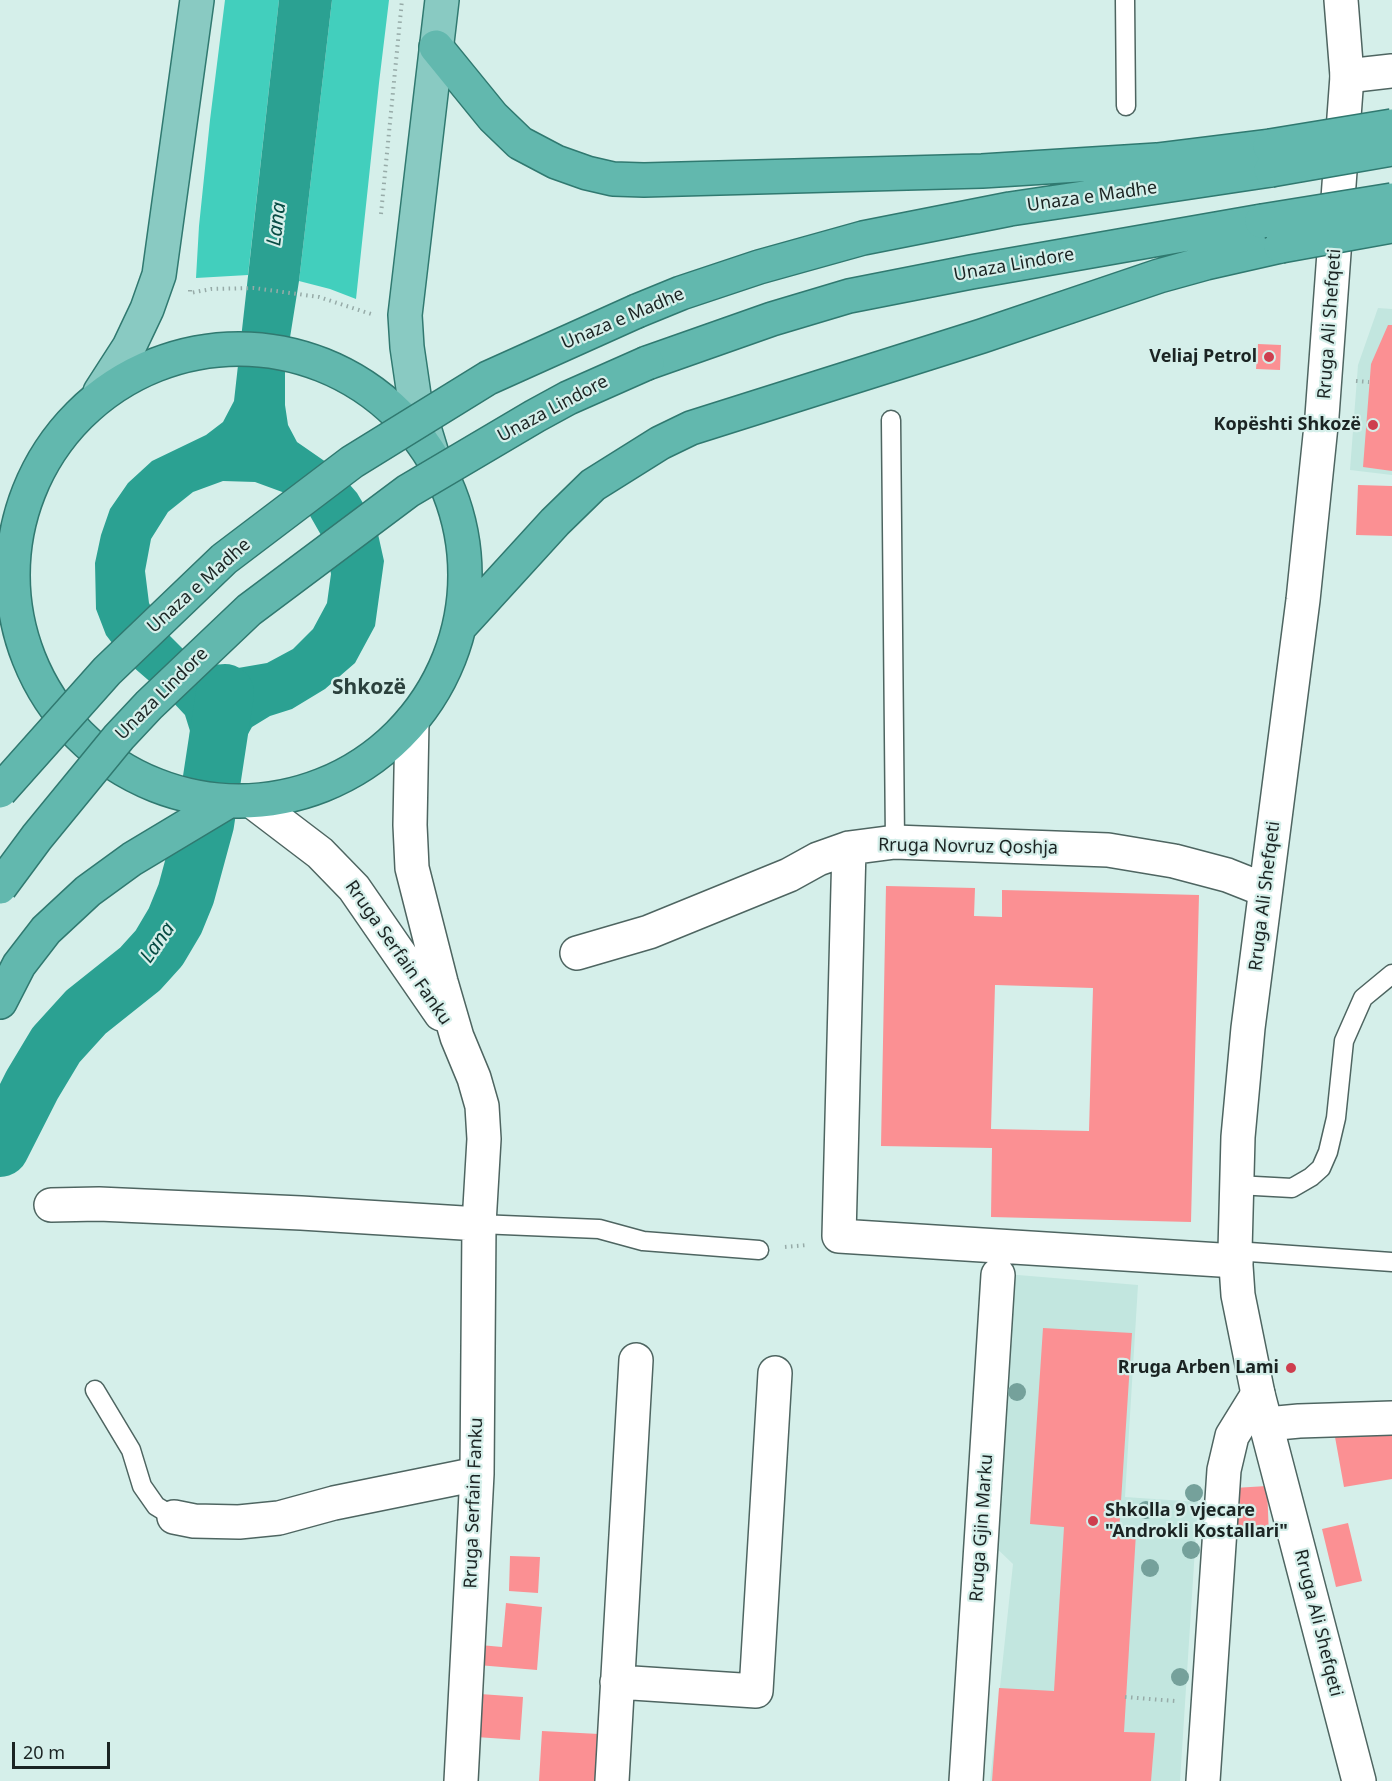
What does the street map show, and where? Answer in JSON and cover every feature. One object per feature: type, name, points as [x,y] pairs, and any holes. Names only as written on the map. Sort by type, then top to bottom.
[{"type":"highway","points":[[436,47],[493,117],[520,143],[556,162],[613,179],[982,171],[1156,160],[1271,158],[1392,126]]},
{"type":"highway","name":"Unaza e Madhe","points":[[0,790],[107,671],[224,559],[352,462],[488,378],[637,310],[681,293],[814,250],[891,232],[1271,158],[1392,149]]},
{"type":"highway","points":[[460,626],[555,522],[593,485],[660,443],[691,428],[1206,262],[1272,233],[1392,200]]},
{"type":"highway","points":[[1272,233],[1392,226]]},
{"type":"highway","name":"Unaza Lindore","points":[[0,887],[37,837],[119,737],[149,705],[249,610],[378,513],[418,486],[543,412],[647,363],[772,319],[849,296],[971,272],[1272,233]]},
{"type":"highway","points":[[0,622],[12,586],[18,526],[38,469],[73,419],[100,392],[145,368],[175,356],[234,347],[294,354],[350,377],[397,412],[433,457],[456,510],[465,568],[460,626],[440,680],[412,721],[362,766],[310,790],[240,802],[163,839],[88,891],[46,930],[19,965],[0,1002]]},
{"type":"highway","points":[[12,586],[24,646],[50,700],[90,746],[140,780],[171,792],[240,802]]},
{"type":"main road","points":[[100,392],[129,346],[147,309],[159,275],[196,0]]},
{"type":"main road","points":[[433,457],[414,395],[405,315],[442,0]]},
{"type":"street","name":"Rruga Ali Shefqeti","points":[[1341,0],[1347,76],[1321,428],[1304,600],[1245,1060],[1238,1137],[1235,1256],[1238,1295],[1263,1409],[1359,1781]]},
{"type":"street","points":[[1347,76],[1392,71]]},
{"type":"street","name":"Rruga Serfain Fanku","points":[[412,721],[410,825],[412,868],[441,982],[482,1106],[484,1139],[479,1224],[477,1474],[461,1781]]},
{"type":"street","name":"Rruga Serfain Fanku","points":[[240,802],[320,853],[354,888],[458,1037]]},
{"type":"street","name":"Rruga Novruz Qoshja","points":[[577,953],[649,932],[789,875],[818,859],[849,848],[895,842],[1108,850],[1174,861],[1227,874],[1265,890]]},
{"type":"street","points":[[849,848],[839,1236],[1235,1256]]},
{"type":"street","points":[[51,1204],[289,1212],[479,1224]]},
{"type":"street","name":"Rruga Gjin Marku","points":[[966,1781],[998,1275]]},
{"type":"street","points":[[612,1781],[636,1360]]},
{"type":"street","points":[[617,1682],[756,1691],[776,1373]]},
{"type":"street","points":[[1203,1781],[1224,1470],[1232,1436],[1263,1409],[1299,1421],[1392,1418]]},
{"type":"street","points":[[174,1517],[194,1521],[239,1522],[279,1518],[334,1503],[477,1474]]},
{"type":"lane","points":[[1125,0],[1126,106]]},
{"type":"lane","points":[[891,420],[895,842]]},
{"type":"lane","points":[[1237,1185],[1292,1188],[1321,1168],[1328,1152],[1336,1118],[1344,1041],[1363,998],[1392,974]]},
{"type":"lane","points":[[479,1224],[599,1228],[642,1241],[759,1250]]},
{"type":"lane","points":[[1235,1256],[1392,1262]]},
{"type":"lane","points":[[95,1390],[131,1450],[142,1486],[156,1506],[174,1517]]},
{"type":"path","points":[[380,222],[402,0]]},
{"type":"path","points":[[190,293],[211,289],[254,288],[319,297],[371,314],[372,302]]},
{"type":"path","points":[[1357,381],[1370,382]]},
{"type":"path","points":[[759,1250],[808,1244],[839,1236]]},
{"type":"path","points":[[1125,1697],[1209,1703]]},
{"type":"shaded area","points":[[225,0],[279,0],[248,275],[196,278],[210,120]]},
{"type":"shaded area","points":[[332,0],[389,0],[356,299],[299,281]]},
{"type":"shaded area","name":"Kopështi Shkozë","points":[[1378,308],[1392,309],[1392,475],[1350,470],[1358,365]]},
{"type":"shaded area","name":"Shkolla 9 vjecare \"Androkli Kostallari\"","points":[[1006,1274],[1138,1285],[1125,1497],[1198,1502],[1180,1781],[990,1781],[1013,1564],[988,1540]]},
{"type":"water","points":[[279,0],[332,0],[299,281],[285,369],[285,405],[288,425],[297,442],[336,469],[357,493],[376,525],[384,561],[375,626],[355,663],[325,689],[292,709],[270,716],[252,727],[244,741],[237,763],[189,758],[190,731],[185,715],[125,660],[106,635],[96,609],[95,563],[110,509],[128,483],[152,461],[206,435],[223,422],[234,401]],"holes":[[[223,481],[255,482],[285,493],[309,514],[325,542],[331,574],[327,603],[313,629],[293,649],[267,663],[238,668],[209,663],[183,649],[162,628],[149,603],[145,571],[151,539],[168,512],[193,492]]]},
{"type":"building","points":[[1388,325],[1392,325],[1392,471],[1363,467],[1371,364]]},
{"type":"building","name":"Veliaj Petrol","points":[[1258,344],[1281,345],[1280,370],[1256,369]]},
{"type":"building","points":[[1358,485],[1392,486],[1392,536],[1356,535]]},
{"type":"building","points":[[886,886],[975,888],[974,916],[1002,917],[1002,890],[1199,895],[1191,1222],[991,1217],[992,1148],[881,1146]],"holes":[[[995,985],[1093,988],[1089,1131],[991,1129]]]},
{"type":"building","points":[[1043,1328],[1132,1333],[1119,1532],[1136,1533],[1124,1732],[1155,1733],[1151,1781],[992,1781],[999,1688],[1054,1691],[1064,1527],[1030,1524]]},
{"type":"building","points":[[1392,1427],[1392,1479],[1344,1487],[1335,1437]]},
{"type":"building","points":[[1267,1486],[1269,1536],[1233,1533],[1234,1488]]},
{"type":"building","points":[[1348,1523],[1362,1581],[1336,1587],[1322,1529]]},
{"type":"building","points":[[510,1556],[540,1557],[538,1593],[509,1591]]},
{"type":"building","points":[[506,1603],[542,1607],[537,1670],[478,1665],[480,1645],[502,1647]]},
{"type":"building","points":[[480,1694],[523,1697],[520,1740],[476,1737]]},
{"type":"building","points":[[542,1731],[599,1734],[596,1781],[539,1781]]},
{"type":"waterway","name":"Lana","points":[[0,1148],[32,1085],[56,1045],[86,1012],[140,969],[159,948],[175,921],[186,894],[205,824],[225,693]]},
{"type":"place","name":"Veliaj Petrol","points":[[1269,357]]},
{"type":"place","name":"Kopështi Shkozë","points":[[1373,425]]},
{"type":"place","name":"Rruga Arben Lami","points":[[1291,1368]]},
{"type":"place","name":"Shkolla 9 vjecare \"Androkli Kostallari\"","points":[[1093,1521]]},
{"type":"district","name":"Shkozë","points":[[369,688]]}]
